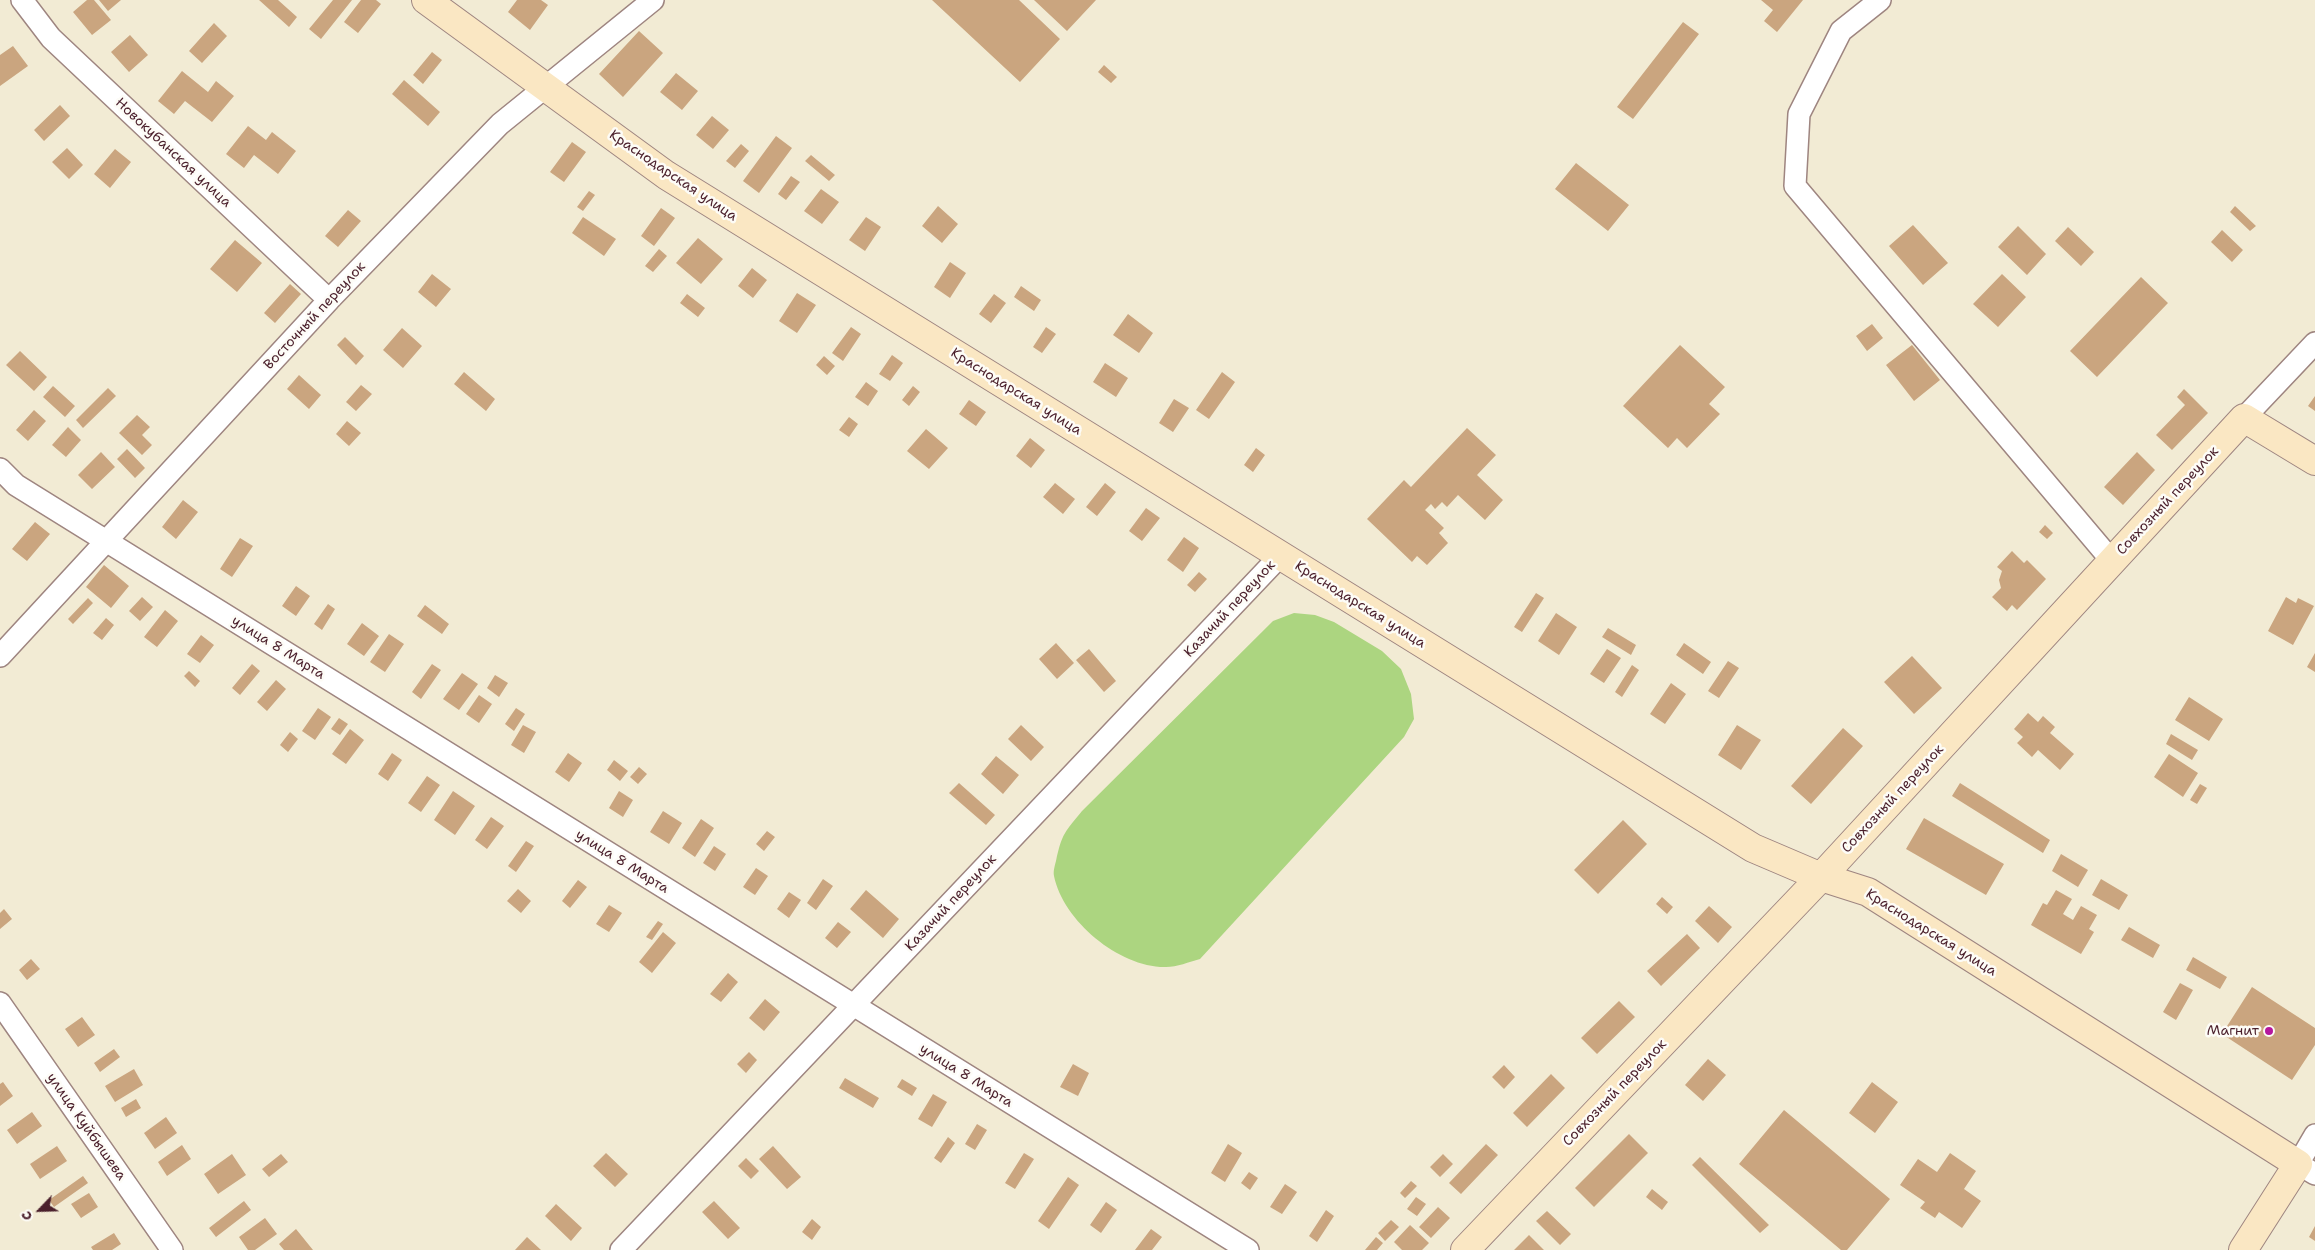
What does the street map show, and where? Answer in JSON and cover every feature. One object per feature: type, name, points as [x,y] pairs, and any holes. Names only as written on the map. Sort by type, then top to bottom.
[{"type":"street","name":"Новокубанская улица","points":[[22,0],[50,38],[329,300]]},
{"type":"street","name":"Краснодарская улица","points":[[426,0],[544,88],[666,175],[1753,848],[1822,877],[1868,892],[2307,1169]]},
{"type":"street","name":"Восточный переулок","points":[[0,656],[329,300],[500,124],[652,0]]},
{"type":"street","points":[[1880,0],[1841,31],[1799,114],[1795,186],[2112,561]]},
{"type":"street","name":"Совхозный переулок","points":[[1465,1250],[1822,877],[2315,343]]},
{"type":"street","points":[[2244,418],[2315,461]]},
{"type":"street","name":"улица 8 Марта","points":[[0,469],[16,486],[1248,1250]]},
{"type":"street","name":"Казачий переулок","points":[[621,1250],[1281,555]]},
{"type":"street","name":"улица Куйбышева","points":[[0,1003],[172,1250]]},
{"type":"street","points":[[2243,1250],[2307,1169],[2315,1135]]},
{"type":"green space","points":[[1294,613],[1315,615],[1334,622],[1382,651],[1401,669],[1411,694],[1414,719],[1404,737],[1200,959],[1166,967],[1130,960],[1096,939],[1081,925],[1060,893],[1054,872],[1062,838],[1082,811],[1273,621]]},
{"type":"building","points":[[87,0],[94,0],[111,20],[92,35],[73,12]]},
{"type":"building","points":[[99,0],[121,0],[108,11]]},
{"type":"building","points":[[259,0],[278,0],[297,17],[289,27]]},
{"type":"building","points":[[333,0],[352,0],[321,39],[309,29]]},
{"type":"building","points":[[361,0],[376,0],[381,4],[358,33],[344,22]]},
{"type":"building","points":[[517,0],[541,0],[548,5],[530,30],[508,12]]},
{"type":"building","points":[[932,0],[1019,0],[1060,39],[1020,82]]},
{"type":"building","points":[[1034,0],[1096,0],[1067,31]]},
{"type":"building","points":[[1761,0],[1803,0],[1777,32],[1764,21],[1773,10]]},
{"type":"building","points":[[1683,22],[1699,34],[1633,119],[1617,107]]},
{"type":"building","points":[[214,23],[227,36],[202,63],[189,51]]},
{"type":"building","points":[[639,31],[663,53],[623,97],[599,74]]},
{"type":"building","points":[[130,35],[148,55],[129,72],[111,52]]},
{"type":"building","points":[[13,46],[28,66],[0,86],[0,55]]},
{"type":"building","points":[[432,52],[442,60],[423,84],[413,75]]},
{"type":"building","points":[[1104,65],[1117,77],[1111,83],[1098,72]]},
{"type":"building","points":[[182,71],[208,92],[216,81],[234,96],[212,122],[185,101],[174,114],[158,101]]},
{"type":"building","points":[[676,73],[698,91],[682,110],[660,92]]},
{"type":"building","points":[[404,80],[440,112],[428,126],[392,94]]},
{"type":"building","points":[[60,105],[70,116],[44,141],[34,130]]},
{"type":"building","points":[[712,116],[729,130],[713,149],[696,135]]},
{"type":"building","points":[[248,126],[266,140],[272,132],[296,151],[278,174],[254,155],[244,168],[226,154]]},
{"type":"building","points":[[776,136],[792,148],[759,193],[743,181]]},
{"type":"building","points":[[572,142],[586,152],[564,182],[550,172]]},
{"type":"building","points":[[741,144],[749,151],[735,168],[726,161]]},
{"type":"building","points":[[67,148],[83,165],[69,179],[52,162]]},
{"type":"building","points":[[115,149],[131,162],[110,188],[94,174]]},
{"type":"building","points":[[811,155],[835,175],[829,181],[805,161]]},
{"type":"building","points":[[1576,163],[1629,205],[1608,231],[1555,189]]},
{"type":"building","points":[[791,176],[800,182],[786,200],[778,194]]},
{"type":"building","points":[[821,189],[839,202],[822,224],[804,211]]},
{"type":"building","points":[[589,191],[595,195],[583,211],[577,207]]},
{"type":"building","points":[[938,206],[958,224],[942,243],[922,226]]},
{"type":"building","points":[[2235,206],[2256,226],[2250,231],[2230,212]]},
{"type":"building","points":[[661,208],[675,218],[654,246],[641,236]]},
{"type":"building","points":[[348,210],[361,221],[338,247],[325,236]]},
{"type":"building","points":[[583,217],[616,239],[604,256],[572,233]]},
{"type":"building","points":[[866,217],[881,227],[865,251],[849,240]]},
{"type":"building","points":[[1913,225],[1948,263],[1923,285],[1889,246]]},
{"type":"building","points":[[2018,226],[2046,254],[2027,275],[1998,247]]},
{"type":"building","points":[[2068,227],[2094,252],[2081,266],[2055,241]]},
{"type":"building","points":[[2222,230],[2243,250],[2232,262],[2211,242]]},
{"type":"building","points":[[698,238],[723,259],[701,284],[676,263]]},
{"type":"building","points":[[235,240],[262,263],[237,292],[210,269]]},
{"type":"building","points":[[659,249],[667,256],[653,272],[645,266]]},
{"type":"building","points":[[950,262],[966,273],[950,298],[934,287]]},
{"type":"building","points":[[752,268],[767,280],[753,298],[738,286]]},
{"type":"building","points":[[432,274],[451,289],[436,307],[418,292]]},
{"type":"building","points":[[2002,274],[2026,297],[1998,327],[1973,304]]},
{"type":"building","points":[[2141,277],[2168,303],[2097,377],[2070,351]]},
{"type":"building","points":[[290,284],[301,294],[275,323],[264,313]]},
{"type":"building","points":[[1021,286],[1041,300],[1034,311],[1014,297]]},
{"type":"building","points":[[797,293],[816,305],[797,333],[779,321]]},
{"type":"building","points":[[687,294],[705,308],[698,317],[680,303]]},
{"type":"building","points":[[994,294],[1006,303],[991,323],[979,314]]},
{"type":"building","points":[[1128,314],[1153,333],[1139,353],[1113,335]]},
{"type":"building","points":[[1872,324],[1883,338],[1867,351],[1856,336]]},
{"type":"building","points":[[851,327],[861,334],[843,361],[832,353]]},
{"type":"building","points":[[1046,327],[1056,334],[1042,353],[1033,347]]},
{"type":"building","points":[[402,328],[422,346],[403,368],[383,350]]},
{"type":"building","points":[[345,337],[364,356],[356,365],[337,345]]},
{"type":"building","points":[[1680,345],[1725,387],[1709,404],[1720,414],[1687,448],[1677,438],[1668,448],[1623,406]]},
{"type":"building","points":[[1912,345],[1940,380],[1914,401],[1886,365]]},
{"type":"building","points":[[20,351],[47,377],[34,391],[6,365]]},
{"type":"building","points":[[892,355],[903,363],[890,381],[879,374]]},
{"type":"building","points":[[824,356],[835,366],[827,375],[816,365]]},
{"type":"building","points":[[1105,363],[1128,378],[1116,397],[1093,382]]},
{"type":"building","points":[[464,372],[495,399],[486,411],[454,384]]},
{"type":"building","points":[[1222,372],[1235,382],[1209,419],[1196,410]]},
{"type":"building","points":[[299,375],[321,395],[309,409],[287,389]]},
{"type":"building","points":[[866,382],[878,391],[868,406],[855,397]]},
{"type":"building","points":[[361,385],[372,394],[356,411],[346,402]]},
{"type":"building","points":[[53,386],[75,406],[65,417],[43,397]]},
{"type":"building","points":[[913,386],[920,392],[909,406],[902,400]]},
{"type":"building","points":[[108,388],[116,396],[83,428],[76,420]]},
{"type":"building","points":[[2184,389],[2208,413],[2172,450],[2156,435],[2185,405],[2177,397]]},
{"type":"building","points":[[2315,396],[2315,411],[2308,406]]},
{"type":"building","points":[[1174,399],[1189,408],[1173,432],[1159,423]]},
{"type":"building","points":[[969,400],[986,412],[976,426],[959,414]]},
{"type":"building","points":[[34,410],[46,421],[28,441],[16,430]]},
{"type":"building","points":[[137,415],[150,427],[142,435],[152,445],[142,455],[119,433]]},
{"type":"building","points":[[849,417],[858,424],[849,437],[839,430]]},
{"type":"building","points":[[347,421],[361,433],[349,446],[336,434]]},
{"type":"building","points":[[68,427],[81,440],[66,457],[52,445]]},
{"type":"building","points":[[1467,428],[1496,455],[1477,475],[1503,500],[1485,520],[1458,495],[1447,507],[1442,502],[1435,509],[1431,504],[1425,510],[1444,528],[1439,533],[1448,543],[1427,565],[1417,556],[1412,562],[1367,519],[1404,480],[1411,487]]},
{"type":"building","points":[[926,429],[948,448],[929,469],[907,451]]},
{"type":"building","points":[[1030,438],[1045,450],[1031,468],[1016,456]]},
{"type":"building","points":[[1256,448],[1265,455],[1253,472],[1244,465]]},
{"type":"building","points":[[127,449],[145,468],[135,478],[117,459]]},
{"type":"building","points":[[101,452],[115,467],[92,489],[78,475]]},
{"type":"building","points":[[2137,452],[2155,470],[2123,505],[2104,487]]},
{"type":"building","points":[[1055,483],[1075,499],[1063,514],[1043,497]]},
{"type":"building","points":[[1105,483],[1116,492],[1097,516],[1086,507]]},
{"type":"building","points":[[183,500],[198,512],[176,539],[162,527]]},
{"type":"building","points":[[1146,508],[1160,518],[1142,541],[1129,531]]},
{"type":"building","points":[[35,522],[50,534],[27,561],[12,549]]},
{"type":"building","points":[[2045,525],[2053,533],[2047,539],[2039,532]]},
{"type":"building","points":[[1184,537],[1199,548],[1183,572],[1167,560]]},
{"type":"building","points":[[240,538],[253,546],[232,577],[220,569]]},
{"type":"building","points":[[2012,551],[2024,563],[2027,560],[2046,579],[2017,610],[2012,605],[2007,611],[1992,597],[2001,588],[1999,580],[2002,571],[1997,567]]},
{"type":"building","points":[[104,565],[129,586],[111,608],[86,587]]},
{"type":"building","points":[[1199,572],[1207,579],[1195,592],[1187,585]]},
{"type":"building","points":[[296,586],[310,596],[296,616],[282,606]]},
{"type":"building","points":[[1536,593],[1544,598],[1522,632],[1514,627]]},
{"type":"building","points":[[142,597],[153,607],[140,621],[129,611]]},
{"type":"building","points":[[2286,597],[2296,603],[2298,598],[2314,606],[2293,645],[2268,631]]},
{"type":"building","points":[[88,598],[93,603],[73,624],[68,619]]},
{"type":"building","points":[[328,604],[335,609],[322,630],[314,624]]},
{"type":"building","points":[[425,605],[449,624],[442,634],[417,616]]},
{"type":"building","points":[[165,610],[178,621],[157,647],[144,637]]},
{"type":"building","points":[[1556,613],[1577,627],[1559,655],[1538,641]]},
{"type":"building","points":[[106,618],[114,625],[102,640],[93,633]]},
{"type":"building","points":[[362,623],[379,636],[364,656],[347,644]]},
{"type":"building","points":[[1608,628],[1636,645],[1631,655],[1602,637]]},
{"type":"building","points":[[389,634],[404,644],[385,672],[370,662]]},
{"type":"building","points":[[201,635],[214,645],[200,663],[187,654]]},
{"type":"building","points":[[1056,643],[1074,663],[1057,679],[1039,659]]},
{"type":"building","points":[[1684,643],[1711,662],[1703,674],[1676,655]]},
{"type":"building","points":[[1089,649],[1116,681],[1104,692],[1076,660]]},
{"type":"building","points":[[1607,649],[1621,658],[1604,683],[1590,674]]},
{"type":"building","points":[[2315,653],[2315,672],[2307,667]]},
{"type":"building","points":[[1912,656],[1942,688],[1914,714],[1884,682]]},
{"type":"building","points":[[1728,661],[1739,668],[1719,698],[1708,691]]},
{"type":"building","points":[[252,664],[260,671],[240,695],[232,688]]},
{"type":"building","points":[[432,664],[441,670],[421,699],[412,692]]},
{"type":"building","points":[[1632,665],[1639,670],[1622,697],[1615,692]]},
{"type":"building","points":[[189,671],[200,681],[195,687],[184,676]]},
{"type":"building","points":[[462,673],[478,684],[459,710],[443,699]]},
{"type":"building","points":[[495,675],[508,683],[499,697],[487,688]]},
{"type":"building","points":[[276,680],[286,689],[267,711],[257,702]]},
{"type":"building","points":[[1671,683],[1686,694],[1665,724],[1650,714]]},
{"type":"building","points":[[479,695],[492,704],[479,723],[466,714]]},
{"type":"building","points":[[2189,697],[2223,719],[2209,741],[2175,720]]},
{"type":"building","points":[[318,708],[331,717],[315,740],[302,731]]},
{"type":"building","points":[[516,708],[525,714],[514,731],[505,724]]},
{"type":"building","points":[[2028,713],[2038,722],[2043,716],[2055,727],[2050,733],[2074,754],[2060,770],[2038,750],[2032,757],[2017,743],[2023,737],[2014,729]]},
{"type":"building","points":[[339,718],[348,724],[340,735],[331,729]]},
{"type":"building","points":[[523,725],[536,732],[524,753],[511,745]]},
{"type":"building","points":[[1021,725],[1044,747],[1031,761],[1008,739]]},
{"type":"building","points":[[1737,725],[1761,740],[1741,770],[1718,755]]},
{"type":"building","points":[[1843,728],[1863,746],[1811,804],[1791,786]]},
{"type":"building","points":[[350,729],[364,740],[346,764],[332,754]]},
{"type":"building","points":[[290,732],[298,739],[288,752],[280,745]]},
{"type":"building","points":[[2171,734],[2198,750],[2192,760],[2166,744]]},
{"type":"building","points":[[392,753],[402,760],[388,781],[378,774]]},
{"type":"building","points":[[568,753],[582,763],[569,782],[555,772]]},
{"type":"building","points":[[2169,754],[2198,773],[2183,797],[2154,777]]},
{"type":"building","points":[[996,756],[1019,775],[1003,794],[981,774]]},
{"type":"building","points":[[614,760],[628,771],[620,781],[607,770]]},
{"type":"building","points":[[639,767],[647,774],[638,784],[630,777]]},
{"type":"building","points":[[427,776],[440,785],[421,812],[408,803]]},
{"type":"building","points":[[959,783],[995,815],[986,825],[949,793]]},
{"type":"building","points":[[1960,783],[2050,840],[2043,853],[1952,796]]},
{"type":"building","points":[[2200,784],[2207,788],[2197,804],[2190,800]]},
{"type":"building","points":[[453,791],[475,806],[455,835],[434,820]]},
{"type":"building","points":[[619,791],[633,800],[623,817],[609,808]]},
{"type":"building","points":[[663,811],[682,823],[669,844],[650,832]]},
{"type":"building","points":[[491,817],[504,826],[487,849],[475,840]]},
{"type":"building","points":[[1924,818],[2004,864],[1986,895],[1906,849]]},
{"type":"building","points":[[701,819],[714,828],[695,857],[682,848]]},
{"type":"building","points":[[1623,820],[1647,844],[1598,894],[1574,870]]},
{"type":"building","points":[[767,831],[775,837],[764,851],[756,844]]},
{"type":"building","points":[[526,841],[534,846],[516,872],[508,866]]},
{"type":"building","points":[[714,846],[726,854],[715,871],[703,863]]},
{"type":"building","points":[[2061,854],[2088,870],[2078,887],[2052,871]]},
{"type":"building","points":[[756,868],[768,876],[755,895],[743,887]]},
{"type":"building","points":[[823,879],[833,886],[816,910],[807,903]]},
{"type":"building","points":[[2101,879],[2128,895],[2119,910],[2092,895]]},
{"type":"building","points":[[578,880],[587,887],[570,908],[562,901]]},
{"type":"building","points":[[518,889],[531,901],[521,913],[507,901]]},
{"type":"building","points":[[866,890],[899,919],[883,938],[850,909]]},
{"type":"building","points":[[2056,890],[2072,899],[2063,914],[2073,920],[2081,906],[2097,915],[2089,929],[2094,932],[2081,954],[2031,925],[2043,903],[2047,905]]},
{"type":"building","points":[[789,892],[801,900],[789,918],[777,909]]},
{"type":"building","points":[[1662,897],[1673,907],[1667,914],[1656,904]]},
{"type":"building","points":[[609,905],[622,913],[609,932],[596,924]]},
{"type":"building","points":[[1709,906],[1732,927],[1718,943],[1695,921]]},
{"type":"building","points":[[4,909],[12,919],[0,929],[0,913]]},
{"type":"building","points":[[658,921],[663,924],[652,940],[646,937]]},
{"type":"building","points":[[838,922],[851,932],[837,948],[825,938]]},
{"type":"building","points":[[2129,927],[2160,945],[2153,958],[2121,940]]},
{"type":"building","points":[[663,932],[676,943],[652,973],[639,962]]},
{"type":"building","points":[[1687,934],[1700,948],[1661,986],[1647,971]]},
{"type":"building","points":[[2193,957],[2227,977],[2220,989],[2186,970]]},
{"type":"building","points":[[31,959],[40,969],[27,980],[19,970]]},
{"type":"building","points":[[728,973],[738,982],[721,1002],[710,994]]},
{"type":"building","points":[[2180,983],[2193,990],[2176,1020],[2163,1012]]},
{"type":"building","name":"Магнит","points":[[2252,987],[2315,1028],[2315,1045],[2292,1080],[2222,1034]]},
{"type":"building","points":[[765,999],[780,1012],[764,1031],[749,1018]]},
{"type":"building","points":[[1619,1001],[1635,1017],[1597,1054],[1581,1038]]},
{"type":"building","points":[[82,1017],[95,1035],[78,1047],[65,1029]]},
{"type":"building","points":[[114,1049],[120,1057],[100,1072],[94,1063]]},
{"type":"building","points":[[749,1052],[757,1060],[746,1073],[737,1064]]},
{"type":"building","points":[[1708,1059],[1726,1075],[1703,1101],[1685,1085]]},
{"type":"building","points":[[1073,1064],[1089,1073],[1078,1096],[1060,1087]]},
{"type":"building","points":[[1504,1065],[1515,1077],[1504,1089],[1492,1077]]},
{"type":"building","points":[[134,1069],[143,1085],[115,1102],[105,1086]]},
{"type":"building","points":[[1551,1074],[1565,1088],[1527,1127],[1513,1113]]},
{"type":"building","points":[[845,1078],[879,1098],[873,1108],[839,1088]]},
{"type":"building","points":[[902,1079],[917,1088],[912,1096],[897,1087]]},
{"type":"building","points":[[3,1082],[13,1096],[0,1106],[0,1084]]},
{"type":"building","points":[[1872,1082],[1898,1102],[1875,1133],[1849,1113]]},
{"type":"building","points":[[933,1094],[947,1102],[932,1127],[918,1119]]},
{"type":"building","points":[[136,1099],[141,1108],[126,1117],[121,1108]]},
{"type":"building","points":[[1784,1110],[1890,1199],[1847,1250],[1841,1250],[1739,1164]]},
{"type":"building","points":[[32,1112],[42,1126],[17,1144],[7,1130]]},
{"type":"building","points":[[166,1117],[177,1133],[155,1149],[144,1133]]},
{"type":"building","points":[[977,1124],[987,1130],[975,1150],[965,1144]]},
{"type":"building","points":[[1629,1134],[1648,1153],[1594,1207],[1575,1188]]},
{"type":"building","points":[[948,1137],[955,1143],[941,1163],[934,1158]]},
{"type":"building","points":[[1228,1144],[1242,1153],[1225,1182],[1211,1173]]},
{"type":"building","points":[[1486,1144],[1498,1155],[1461,1194],[1449,1183]]},
{"type":"building","points":[[182,1145],[191,1159],[167,1176],[158,1162]]},
{"type":"building","points":[[57,1146],[67,1161],[40,1179],[30,1164]]},
{"type":"building","points":[[773,1146],[801,1177],[787,1189],[759,1159]]},
{"type":"building","points":[[606,1153],[628,1174],[615,1187],[593,1166]]},
{"type":"building","points":[[1024,1153],[1034,1159],[1015,1189],[1005,1183]]},
{"type":"building","points":[[1950,1153],[1976,1171],[1964,1189],[1981,1201],[1962,1228],[1939,1212],[1935,1218],[1920,1208],[1925,1202],[1900,1185],[1918,1159],[1937,1172]]},
{"type":"building","points":[[232,1154],[246,1175],[218,1194],[204,1174]]},
{"type":"building","points":[[281,1154],[288,1162],[269,1177],[262,1169]]},
{"type":"building","points":[[1443,1154],[1453,1164],[1440,1177],[1430,1167]]},
{"type":"building","points":[[1700,1157],[1769,1225],[1760,1233],[1692,1165]]},
{"type":"building","points":[[746,1158],[759,1171],[751,1179],[738,1166]]},
{"type":"building","points":[[1249,1172],[1258,1178],[1250,1190],[1241,1183]]},
{"type":"building","points":[[83,1176],[88,1183],[54,1207],[49,1200]]},
{"type":"building","points":[[1068,1177],[1079,1185],[1049,1229],[1038,1221]]},
{"type":"building","points":[[1411,1181],[1417,1186],[1405,1198],[1400,1193]]},
{"type":"building","points":[[1285,1184],[1297,1192],[1282,1214],[1270,1207]]},
{"type":"building","points":[[1652,1189],[1668,1202],[1662,1210],[1646,1197]]},
{"type":"building","points":[[89,1193],[98,1207],[81,1218],[71,1204]]},
{"type":"building","points":[[1416,1197],[1426,1204],[1417,1216],[1407,1209]]},
{"type":"building","points":[[244,1201],[251,1210],[216,1237],[209,1228]]},
{"type":"building","points":[[714,1201],[740,1228],[728,1239],[702,1212]]},
{"type":"building","points":[[1106,1202],[1117,1210],[1101,1233],[1090,1225]]},
{"type":"building","points":[[556,1204],[582,1228],[571,1241],[545,1216]]},
{"type":"building","points":[[1438,1207],[1450,1218],[1431,1238],[1419,1227]]},
{"type":"building","points":[[1326,1210],[1334,1216],[1317,1242],[1309,1236]]},
{"type":"building","points":[[1547,1211],[1571,1234],[1560,1245],[1536,1221]]},
{"type":"building","points":[[265,1218],[277,1234],[255,1250],[248,1250],[239,1237]]},
{"type":"building","points":[[812,1219],[821,1227],[812,1240],[802,1232]]},
{"type":"building","points":[[1391,1220],[1399,1227],[1385,1241],[1378,1233]]},
{"type":"building","points":[[1410,1225],[1429,1243],[1422,1250],[1402,1250],[1394,1242]]},
{"type":"building","points":[[2315,1226],[2315,1241],[2309,1237]]},
{"type":"building","points":[[296,1229],[313,1250],[284,1250],[279,1244]]},
{"type":"building","points":[[1151,1229],[1162,1237],[1152,1250],[1135,1250]]},
{"type":"building","points":[[114,1233],[121,1244],[112,1250],[93,1250],[91,1247]]},
{"type":"building","points":[[1529,1235],[1544,1250],[1514,1250]]},
{"type":"building","points":[[527,1237],[541,1250],[515,1250]]},
{"type":"building","points":[[1376,1237],[1383,1243],[1377,1250],[1365,1250]]},
{"type":"place","name":"Магнит","points":[[2269,1031]]}]
